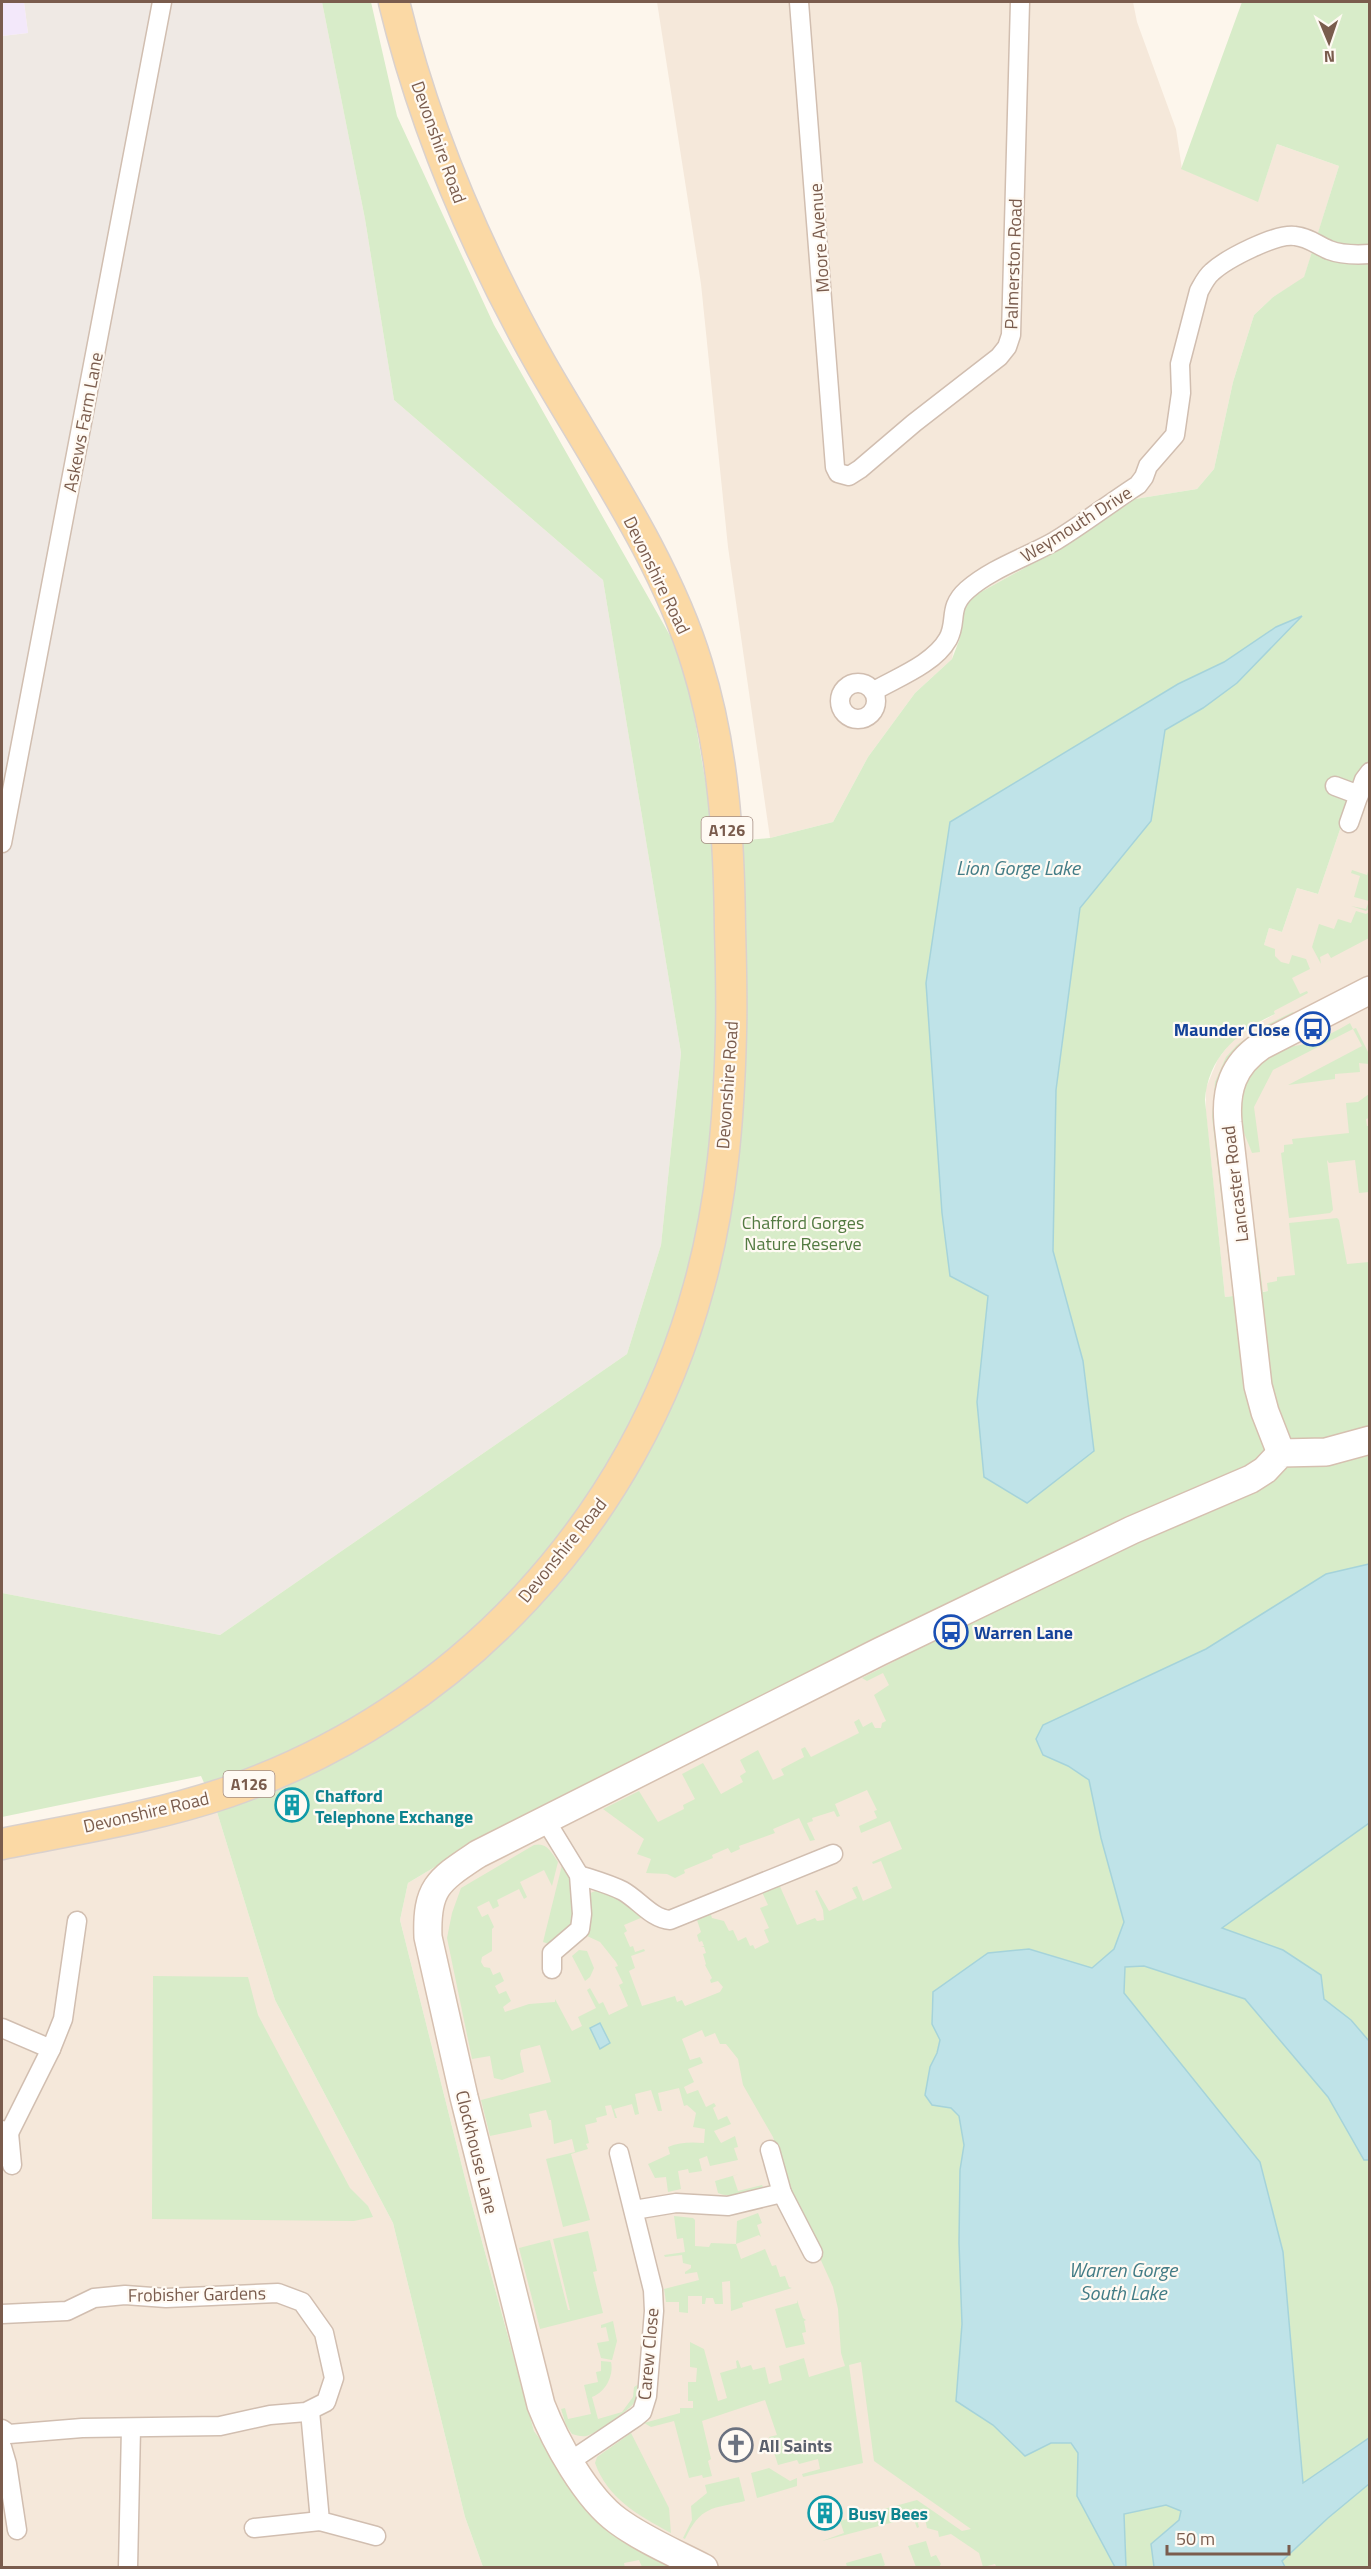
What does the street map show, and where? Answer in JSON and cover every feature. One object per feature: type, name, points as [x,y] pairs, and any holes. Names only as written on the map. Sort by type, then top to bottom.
[{"type":"main road","name":"Devonshire Road","points":[[2,1844],[156,1812],[208,1798],[291,1767],[363,1731],[467,1656],[536,1587],[607,1496],[658,1403],[694,1305],[706,1256],[720,1186],[729,1094],[732,1004],[729,843],[712,720],[694,655],[680,616],[659,570],[516,319],[467,217],[427,117],[394,2]]},
{"type":"street","name":"Askews Farm Lane","points":[[2,843],[162,2]]},
{"type":"street","name":"Moore Avenue","points":[[799,2],[835,468],[838,473]]},
{"type":"street","name":"Palmerston Road","points":[[838,473],[849,476],[860,469],[914,423],[999,357],[1007,347],[1011,335],[1020,2]]},
{"type":"street","name":"Weymouth Drive","points":[[874,691],[914,670],[945,644],[949,637],[957,603],[966,591],[982,579],[1056,540],[1138,485],[1148,466],[1175,435],[1181,393],[1180,364],[1204,280],[1213,270],[1278,237],[1294,235],[1311,240],[1329,250],[1350,255],[1370,254]]},
{"type":"street","points":[[1349,823],[1370,772]]},
{"type":"street","points":[[1335,786],[1359,795]]},
{"type":"street","name":"Lancaster Road","points":[[1281,1453],[1265,1412],[1258,1386],[1228,1123],[1227,1093],[1239,1066],[1255,1050],[1370,990]]},
{"type":"street","points":[[549,1956],[580,1929],[582,1914],[579,1875],[546,1821],[889,1647],[1132,1530],[1251,1479],[1265,1470],[1281,1453],[1326,1452],[1370,1440]]},
{"type":"street","name":"Clockhouse Lane","points":[[546,1821],[478,1854],[439,1882],[427,1919],[428,1937],[527,2356],[550,2429],[569,2462],[598,2502],[616,2520],[704,2568]]},
{"type":"street","points":[[579,1875],[612,1886],[626,1893],[661,1920],[670,1920],[801,1876],[833,1854]]},
{"type":"street","points":[[12,2165],[5,2132],[51,2049],[63,2019],[78,1921]]},
{"type":"street","points":[[2,2028],[51,2049]]},
{"type":"street","points":[[770,2150],[782,2193],[813,2253]]},
{"type":"street","name":"Carew Close","points":[[569,2462],[636,2417],[645,2404],[650,2378],[653,2290],[619,2153]]},
{"type":"street","points":[[634,2210],[676,2203],[728,2206],[782,2193]]},
{"type":"street","name":"Frobisher Gardens","points":[[2,2314],[67,2311],[94,2298],[125,2295],[166,2298],[278,2293],[302,2302],[324,2333],[334,2378],[326,2402],[310,2410]]},
{"type":"street","points":[[17,2530],[3,2440],[82,2427],[220,2427],[270,2415],[310,2410],[320,2521]]},
{"type":"street","points":[[128,2568],[131,2428]]},
{"type":"street","points":[[254,2528],[320,2521],[376,2536]]},
{"type":"shaded area","points":[[2,2],[24,2],[28,33],[2,36]]},
{"type":"shaded area","points":[[24,2],[322,2],[365,219],[394,400],[603,580],[681,1053],[661,1245],[627,1354],[220,1635],[2,1593],[2,36],[28,33]]},
{"type":"shaded area","points":[[657,2],[1133,2],[1137,22],[1176,129],[1182,169],[1258,201],[1277,144],[1339,166],[1304,278],[1273,297],[1254,315],[1233,382],[1214,469],[1197,489],[1135,499],[1057,550],[961,603],[952,659],[915,693],[868,757],[833,822],[770,838],[728,547],[701,284]]},
{"type":"shaded area","points":[[1369,761],[1369,1277],[1225,1297],[1206,1113],[1206,1088],[1218,1059],[1235,1037],[1275,1014],[1258,965],[1269,928],[1282,932],[1297,888],[1318,894],[1347,809],[1331,792]]},
{"type":"shaded area","points":[[894,1639],[1026,2567],[607,2567],[596,2514],[534,2431],[469,2194],[400,1920],[408,1883],[490,1834]]},
{"type":"shaded area","points":[[217,1812],[275,2000],[393,2223],[465,2517],[483,2567],[2,2567],[2,1860]]},
{"type":"green space","name":"Chafford Gorges Nature Reserve","points":[[322,2],[371,2],[397,116],[494,325],[685,662],[716,843],[770,838],[833,822],[868,757],[915,693],[952,659],[960,638],[961,603],[1057,550],[1135,499],[1197,489],[1214,469],[1233,382],[1254,315],[1273,297],[1304,277],[1339,166],[1277,144],[1258,202],[1181,169],[1242,2],[1369,2],[1369,761],[1356,781],[1347,784],[1341,796],[1348,803],[1347,809],[1318,894],[1297,888],[1282,932],[1269,928],[1264,945],[1275,949],[1275,956],[1281,962],[1289,964],[1292,955],[1306,959],[1310,969],[1292,978],[1300,994],[1307,991],[1308,993],[1274,1011],[1275,1014],[1237,1037],[1227,1047],[1212,1071],[1205,1100],[1225,1297],[1233,1296],[1212,1117],[1215,1082],[1226,1057],[1237,1045],[1262,1027],[1293,1012],[1295,1016],[1234,1059],[1250,1236],[1256,1236],[1263,1292],[1268,1291],[1267,1283],[1277,1281],[1277,1277],[1295,1275],[1289,1223],[1337,1218],[1347,1264],[1369,1262],[1369,1564],[1326,1574],[1043,1755],[1068,1766],[1089,1780],[1101,1838],[1124,1922],[1114,1949],[1092,1968],[1029,1949],[933,1992],[932,2017],[940,2040],[930,2067],[932,2105],[951,2108],[959,2116],[964,2145],[960,2170],[959,2243],[962,2324],[956,2400],[993,2425],[1025,2455],[1051,2443],[1070,2443],[1078,2453],[1077,2496],[1115,2567],[997,2568],[995,2564],[983,2567],[979,2553],[951,2534],[939,2537],[938,2531],[927,2528],[924,2514],[916,2516],[919,2527],[917,2528],[913,2517],[822,2541],[844,2533],[840,2521],[917,2500],[962,2531],[971,2529],[874,2461],[861,2362],[849,2365],[863,2463],[803,2477],[802,2474],[820,2469],[818,2459],[799,2464],[797,2460],[778,2465],[769,2437],[777,2435],[765,2400],[702,2421],[711,2459],[708,2461],[712,2476],[703,2478],[702,2475],[689,2478],[674,2421],[651,2427],[644,2423],[680,2413],[680,2408],[693,2408],[693,2401],[688,2401],[688,2382],[696,2382],[697,2368],[690,2367],[690,2342],[704,2349],[718,2401],[727,2398],[720,2373],[737,2368],[736,2361],[738,2360],[741,2368],[751,2365],[753,2370],[765,2367],[769,2384],[782,2380],[779,2366],[804,2358],[809,2377],[845,2366],[841,2353],[838,2309],[833,2287],[791,2194],[773,2137],[743,2085],[738,2059],[726,2044],[720,2044],[715,2033],[705,2037],[702,2030],[682,2039],[690,2060],[700,2057],[703,2063],[688,2069],[694,2082],[684,2087],[687,2094],[698,2090],[706,2107],[714,2103],[716,2106],[713,2108],[718,2120],[727,2116],[731,2124],[714,2131],[721,2143],[735,2136],[738,2147],[734,2148],[738,2160],[710,2166],[707,2156],[699,2159],[702,2171],[689,2173],[688,2169],[678,2171],[681,2189],[668,2192],[666,2177],[655,2178],[648,2164],[670,2154],[668,2147],[686,2143],[704,2143],[705,2129],[693,2127],[696,2113],[687,2105],[684,2106],[679,2088],[658,2093],[662,2111],[658,2111],[651,2090],[635,2094],[639,2114],[635,2115],[632,2104],[614,2109],[617,2118],[615,2118],[611,2105],[605,2106],[607,2115],[596,2118],[597,2122],[585,2125],[588,2149],[571,2154],[590,2220],[563,2227],[546,2159],[575,2152],[572,2139],[554,2144],[551,2120],[546,2110],[529,2114],[532,2127],[490,2136],[481,2100],[551,2082],[540,2045],[521,2050],[524,2072],[502,2080],[494,2078],[490,2056],[472,2059],[447,1938],[452,1913],[461,1888],[534,1845],[545,1846],[558,1862],[552,1886],[544,1870],[520,1882],[527,1897],[524,1899],[519,1889],[497,1900],[499,1906],[493,1909],[489,1901],[477,1907],[482,1917],[488,1914],[494,1927],[492,1929],[492,1951],[482,1957],[481,1962],[484,1967],[490,1968],[493,1975],[500,1972],[504,1981],[495,1986],[499,1994],[506,1991],[511,2001],[503,2007],[505,2012],[529,2004],[555,2002],[555,1999],[572,2031],[582,2026],[578,2017],[596,2008],[587,1990],[590,1988],[599,2004],[603,2002],[609,2015],[628,2006],[619,1985],[623,1983],[615,1967],[618,1966],[616,1962],[600,1942],[587,1936],[590,1924],[588,1894],[600,1889],[640,1909],[643,1917],[624,1925],[627,1931],[624,1933],[630,1947],[633,1946],[635,1952],[644,1949],[645,1951],[631,1956],[635,1968],[629,1971],[642,2006],[675,1996],[677,2002],[682,2000],[685,2006],[720,1992],[723,1987],[718,1981],[711,1983],[712,1978],[705,1965],[703,1954],[706,1953],[704,1947],[701,1947],[704,1946],[702,1941],[699,1942],[697,1935],[701,1932],[697,1920],[710,1912],[712,1918],[724,1921],[729,1931],[733,1930],[738,1941],[746,1937],[750,1946],[753,1945],[755,1949],[769,1942],[764,1930],[769,1928],[760,1908],[768,1905],[762,1892],[778,1882],[797,1925],[815,1918],[817,1921],[824,1920],[823,1910],[815,1891],[817,1890],[829,1911],[857,1898],[852,1888],[857,1886],[863,1901],[892,1888],[881,1861],[873,1864],[872,1862],[902,1849],[890,1821],[861,1833],[859,1826],[877,1818],[874,1811],[877,1810],[867,1790],[835,1804],[840,1816],[837,1817],[834,1811],[812,1818],[813,1821],[807,1823],[815,1840],[810,1841],[799,1818],[773,1829],[775,1833],[739,1846],[740,1849],[731,1853],[728,1848],[712,1855],[713,1858],[684,1870],[685,1873],[675,1878],[667,1874],[646,1873],[651,1859],[637,1854],[644,1839],[603,1809],[639,1791],[658,1822],[684,1809],[683,1805],[695,1799],[682,1774],[703,1763],[721,1794],[743,1782],[740,1776],[746,1772],[740,1760],[758,1750],[773,1780],[784,1775],[781,1769],[804,1757],[801,1749],[805,1747],[811,1757],[859,1733],[854,1722],[859,1719],[863,1727],[872,1722],[875,1728],[881,1728],[882,1723],[886,1721],[874,1695],[889,1685],[883,1673],[867,1681],[862,1678],[895,1661],[894,1639],[490,1834],[408,1883],[400,1920],[469,2194],[534,2431],[596,2514],[675,2567],[642,2567],[639,2560],[624,2563],[625,2568],[483,2567],[465,2517],[393,2223],[275,2000],[217,1812],[201,1776],[2,1817],[2,1593],[220,1635],[627,1354],[661,1245],[681,1053],[603,580],[394,400],[365,219]],"holes":[[[1300,617],[1237,683],[1203,708],[1165,730],[1151,821],[1080,908],[1056,1090],[1053,1251],[1083,1361],[1094,1451],[977,1402],[988,1296],[950,822],[1178,684],[1224,662],[1276,627]]]},
{"type":"green space","points":[[1369,868],[1369,901],[1354,897],[1360,876],[1351,873],[1352,870],[1367,875]]},
{"type":"green space","points":[[1369,901],[1369,909],[1366,911],[1351,906],[1366,909]]},
{"type":"green space","points":[[1356,911],[1366,914],[1369,912],[1369,938],[1331,958],[1328,953],[1320,957],[1321,964],[1312,947],[1319,924],[1334,929],[1338,919],[1351,923]]},
{"type":"green space","points":[[1350,1023],[1353,1029],[1273,1070],[1254,1107],[1260,1152],[1252,1153],[1242,1127],[1240,1104],[1246,1081],[1253,1071],[1270,1055],[1280,1050],[1312,1042]]},
{"type":"green space","points":[[1356,1028],[1369,1054],[1369,1064],[1359,1063],[1360,1072],[1335,1074],[1335,1079],[1288,1085],[1362,1046],[1353,1029]]},
{"type":"green space","points":[[1369,1094],[1369,1118],[1366,1119],[1367,1126],[1370,1126],[1369,1192],[1359,1193],[1355,1160],[1329,1163],[1327,1160],[1333,1210],[1330,1213],[1289,1218],[1281,1153],[1284,1152],[1284,1145],[1293,1144],[1292,1139],[1349,1133],[1346,1103],[1358,1102]]},
{"type":"green space","points":[[1369,1823],[1369,2041],[1318,1994],[1221,1928]]},
{"type":"green space","points":[[565,1863],[576,1907],[574,1924],[549,1944],[543,1942],[562,1865]]},
{"type":"green space","points":[[579,1950],[587,1951],[594,1968],[590,1977],[585,1981],[572,1956]]},
{"type":"green space","points":[[1144,1966],[1245,1999],[1328,2097],[1364,2159],[1369,2160],[1369,2438],[1303,2484],[1283,2252],[1124,1993],[1125,1967]]},
{"type":"green space","points":[[153,1976],[248,1977],[258,2015],[350,2188],[368,2206],[373,2217],[354,2221],[152,2219]]},
{"type":"green space","points":[[739,2174],[733,2176],[738,2191],[762,2185],[763,2187],[735,2195],[718,2193],[715,2181]]},
{"type":"green space","points":[[758,2213],[762,2223],[757,2225],[761,2237],[759,2235],[736,2244],[737,2221]]},
{"type":"green space","points":[[674,2216],[695,2220],[695,2246],[709,2247],[711,2243],[736,2244],[741,2259],[765,2249],[772,2266],[776,2265],[780,2277],[785,2276],[789,2287],[792,2288],[742,2303],[743,2307],[731,2311],[730,2281],[722,2282],[723,2304],[715,2304],[713,2298],[706,2298],[705,2304],[702,2304],[702,2296],[688,2296],[688,2313],[679,2312],[679,2302],[666,2302],[664,2289],[699,2280],[697,2272],[685,2274],[691,2265],[683,2263],[682,2255],[665,2257],[664,2255],[685,2252],[683,2238],[677,2239]]},
{"type":"green space","points":[[588,2231],[597,2271],[593,2272],[603,2313],[540,2329],[519,2248],[550,2240],[568,2310],[570,2310],[553,2239]]},
{"type":"green space","points":[[797,2300],[803,2318],[806,2320],[804,2321],[806,2332],[802,2333],[805,2344],[786,2348],[775,2309],[797,2303]]},
{"type":"green space","points":[[613,2321],[617,2341],[612,2360],[601,2358],[597,2343],[609,2341],[606,2327],[601,2328],[601,2325]]},
{"type":"green space","points":[[601,2361],[611,2362],[612,2367],[605,2387],[592,2397],[598,2419],[622,2412],[633,2397],[634,2387],[639,2384],[636,2398],[634,2403],[612,2422],[597,2431],[584,2436],[572,2434],[566,2425],[561,2409],[565,2408],[568,2419],[591,2414],[584,2385],[598,2382],[596,2372],[601,2371]]},
{"type":"green space","points":[[631,2433],[669,2508],[671,2533],[625,2505],[608,2487],[595,2463],[597,2457]]},
{"type":"green space","points":[[769,2468],[790,2481],[797,2478],[797,2486],[757,2498],[751,2473]]},
{"type":"green space","points":[[739,2477],[745,2501],[708,2511],[696,2520],[685,2539],[683,2538],[692,2520],[691,2506],[707,2493],[705,2485]]},
{"type":"green space","points":[[1369,2484],[1369,2567],[1285,2567],[1281,2562]]},
{"type":"green space","points":[[1166,2505],[1181,2511],[1179,2520],[1151,2544],[1154,2567],[1126,2567],[1124,2514]]},
{"type":"green space","points":[[926,2541],[931,2557],[936,2555],[941,2564],[939,2567],[916,2567],[908,2546]]},
{"type":"green space","points":[[881,2553],[885,2565],[882,2567],[847,2567],[846,2563]]},
{"type":"water","name":"Lion Gorge Lake","points":[[1302,616],[1237,683],[1203,708],[1165,730],[1151,821],[1080,908],[1056,1090],[1053,1251],[1083,1361],[1094,1451],[1027,1503],[984,1477],[977,1402],[988,1296],[950,1276],[942,1213],[926,983],[950,822],[1178,684],[1224,662],[1276,627]]},
{"type":"water","name":"Warren Gorge South Lake","points":[[1369,1564],[1369,1823],[1222,1928],[1283,1950],[1321,1975],[1324,1999],[1351,2020],[1369,2041],[1369,2160],[1364,2160],[1328,2097],[1245,1999],[1144,1966],[1125,1967],[1124,1993],[1260,2162],[1283,2252],[1303,2483],[1369,2438],[1369,2484],[1282,2561],[1285,2567],[1154,2567],[1151,2544],[1179,2520],[1181,2511],[1166,2505],[1124,2514],[1126,2567],[1115,2567],[1077,2496],[1078,2453],[1071,2443],[1051,2443],[1025,2456],[993,2425],[956,2401],[962,2324],[959,2243],[960,2170],[964,2145],[959,2116],[951,2108],[932,2105],[925,2095],[930,2067],[940,2040],[932,2024],[933,1992],[988,1953],[1029,1949],[1092,1968],[1114,1949],[1124,1922],[1101,1838],[1089,1780],[1068,1766],[1043,1755],[1036,1739],[1043,1725],[1206,1649],[1326,1574]]},
{"type":"water","points":[[600,2023],[610,2043],[600,2049],[590,2028]]},
{"type":"place","name":"Maunder Close","points":[[1313,1029]]},
{"type":"place","name":"Warren Lane","points":[[951,1632]]},
{"type":"place","name":"Chafford Telephone Exchange","points":[[292,1805]]},
{"type":"place","name":"All Saints","points":[[736,2445]]},
{"type":"place","name":"Busy Bees","points":[[825,2513]]}]
